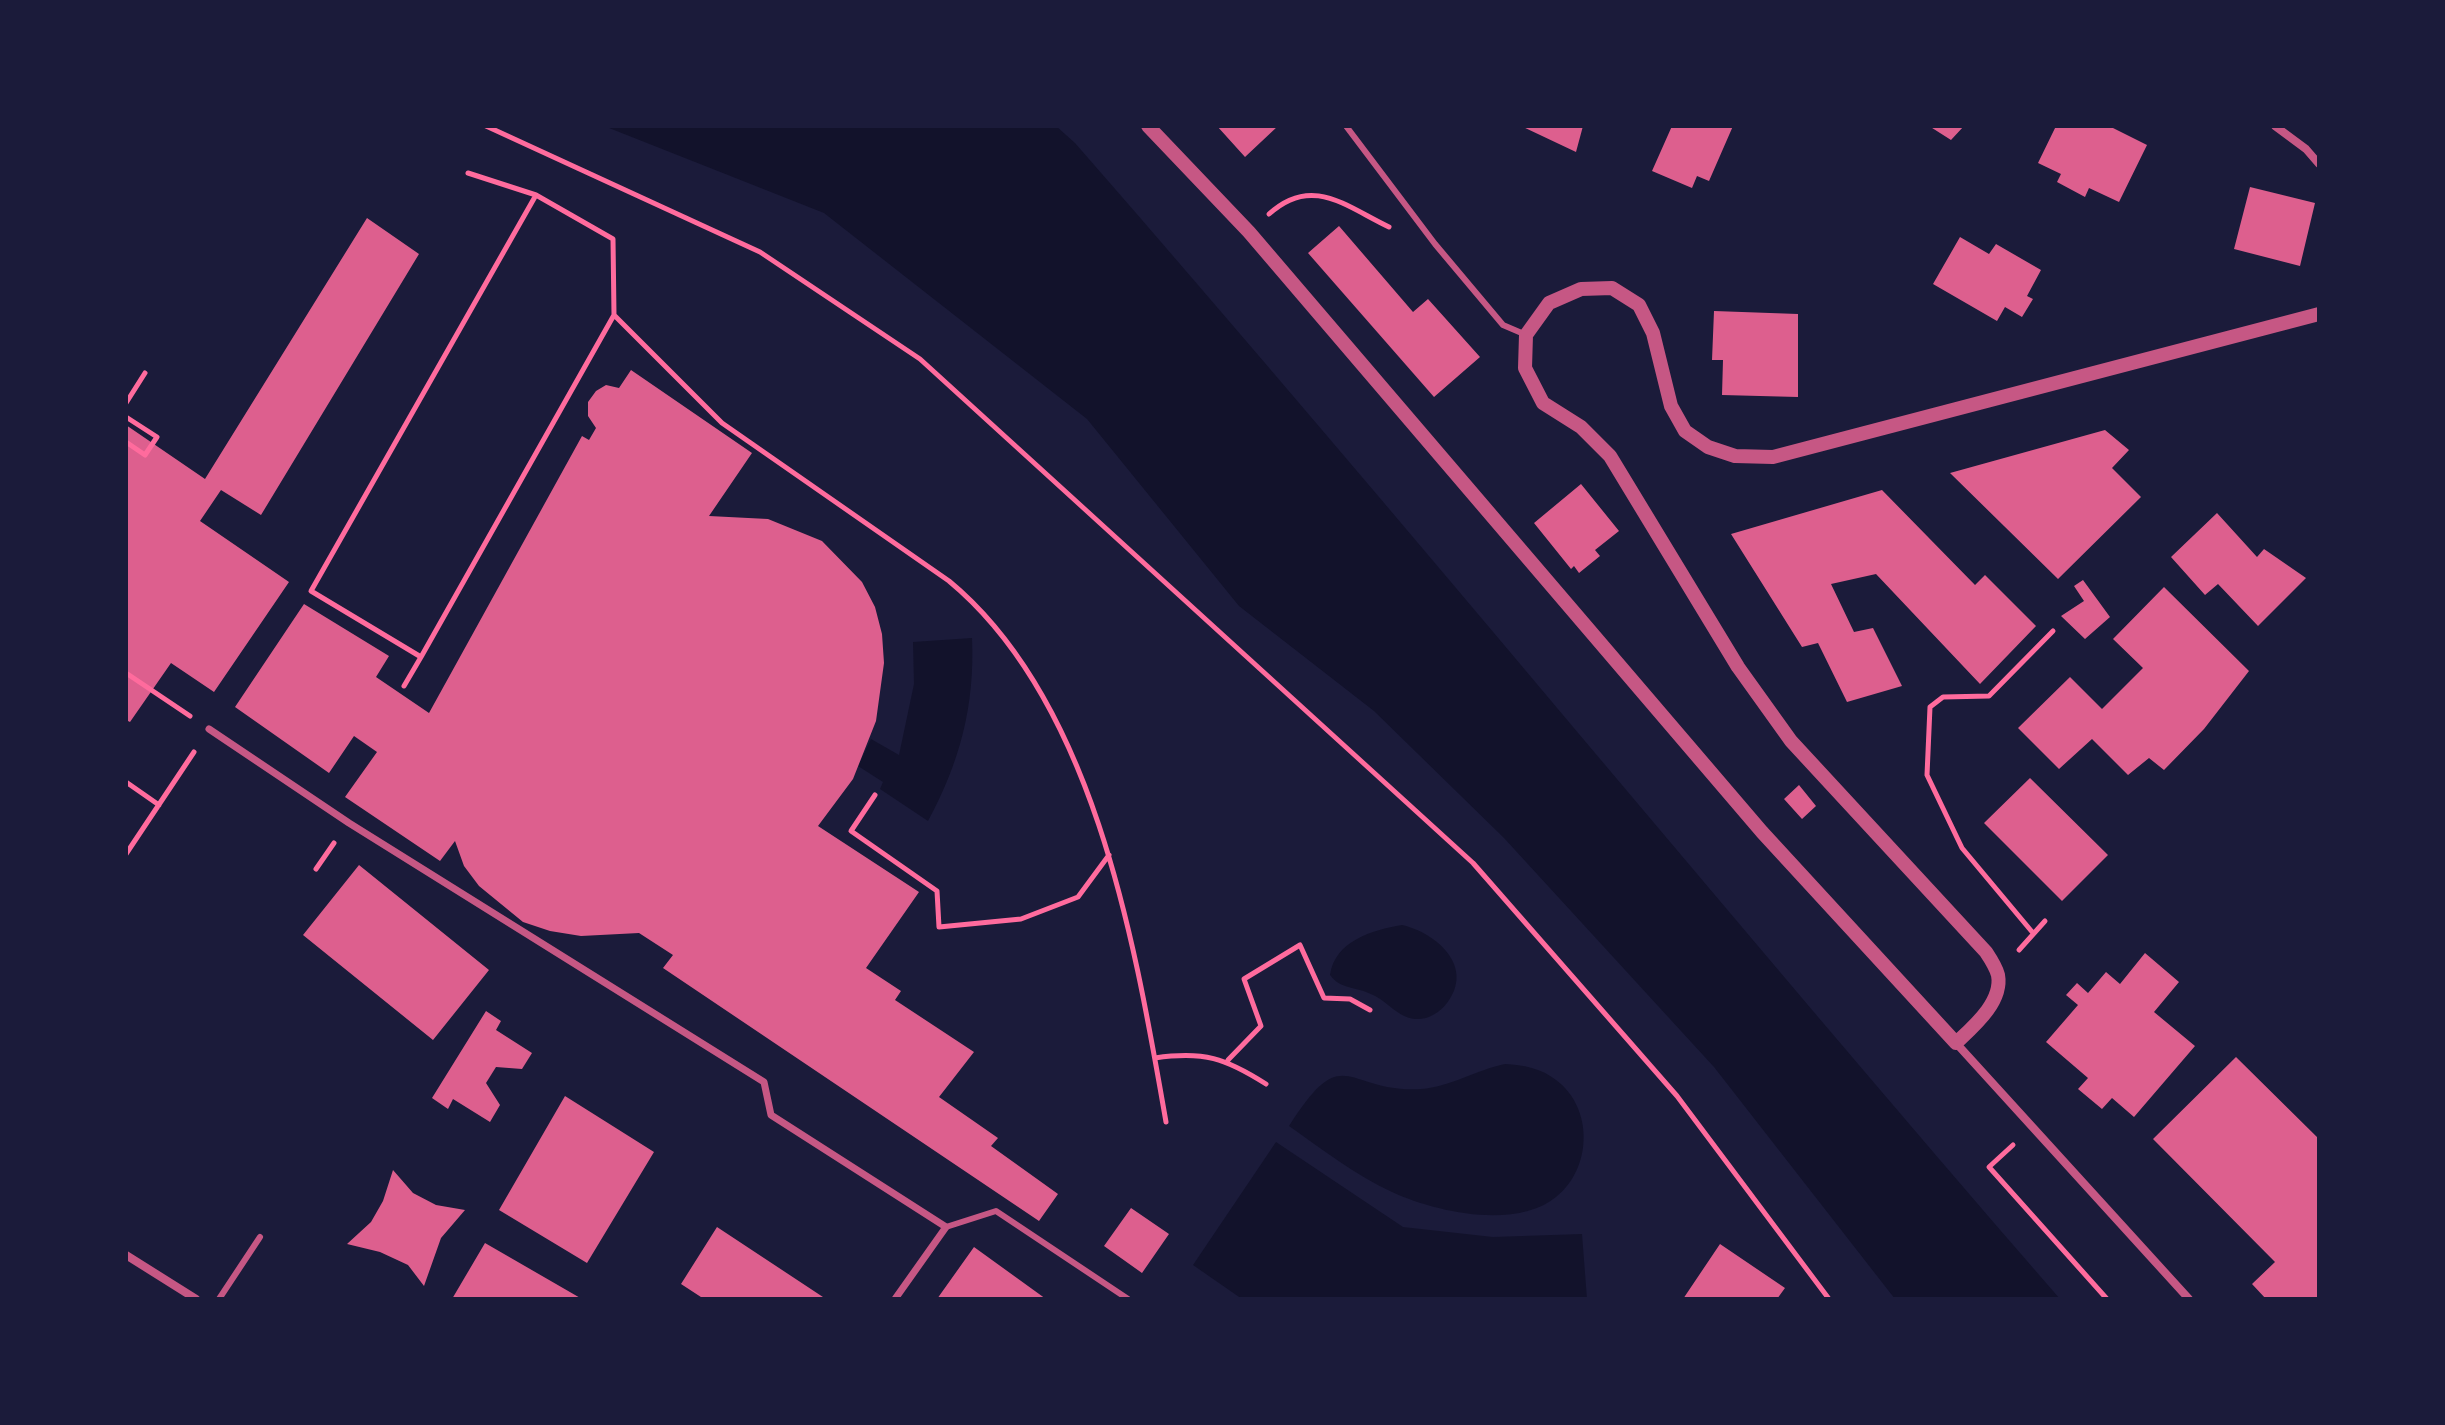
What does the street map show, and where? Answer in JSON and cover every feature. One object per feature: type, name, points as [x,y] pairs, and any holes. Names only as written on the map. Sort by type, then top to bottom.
[{"type":"street","points":[[1148,126],[1249,232],[1653,707],[2189,1299]]},
{"type":"street","points":[[2275,126],[2306,149],[2319,164]]},
{"type":"street","points":[[1956,1043],[1977,1023],[1993,1001],[1998,976],[1986,952],[1791,741],[1738,667],[1610,456],[1581,427],[1543,403],[1525,368],[1526,335],[1549,303],[1581,289],[1612,288],[1639,305],[1653,333],[1671,406],[1685,431],[1708,447],[1735,456],[1773,457],[2319,314]]},
{"type":"street","points":[[209,729],[349,823],[764,1082],[771,1115],[946,1227],[895,1299]]},
{"type":"street","points":[[126,1255],[196,1299]]},
{"type":"lane","points":[[1346,126],[1435,244],[1503,325],[1526,335]]},
{"type":"lane","points":[[946,1227],[996,1211],[1128,1299]]},
{"type":"lane","points":[[219,1299],[260,1237]]},
{"type":"path","points":[[486,126],[760,252],[920,359],[1473,863],[1677,1096],[1829,1299]]},
{"type":"path","points":[[404,686],[614,315],[613,239],[536,195],[468,173]]},
{"type":"path","points":[[1284,200],[1315,192],[1392,229]]},
{"type":"path","points":[[421,657],[311,591],[536,195]]},
{"type":"path","points":[[614,315],[722,423],[900,545],[983,609],[1010,642],[1077,767],[1110,854],[1166,1122]]},
{"type":"path","points":[[126,403],[145,373]]},
{"type":"path","points":[[126,417],[157,437],[145,455],[126,442]]},
{"type":"path","points":[[2045,921],[2033,933],[1962,848],[1927,775],[1930,707],[1943,697],[1989,696],[2053,631]]},
{"type":"path","points":[[126,673],[209,729],[126,854]]},
{"type":"path","points":[[126,782],[159,805]]},
{"type":"path","points":[[875,795],[851,831],[937,891],[939,927],[1021,919],[1078,897],[1110,854]]},
{"type":"path","points":[[316,869],[337,839]]},
{"type":"path","points":[[1228,1060],[1261,1026],[1244,979],[1300,945],[1324,998],[1350,999],[1370,1010]]},
{"type":"path","points":[[1155,1058],[1188,1053],[1228,1060],[1266,1084]]},
{"type":"path","points":[[2032,1128],[1989,1167],[2107,1299]]},
{"type":"shaded area","points":[[604,126],[1056,126],[1075,143],[1199,286],[2060,1299],[1895,1299],[1714,1067],[1504,838],[1374,711],[1239,606],[1087,419],[824,213]]},
{"type":"shaded area","points":[[972,638],[971,687],[963,732],[949,777],[928,821],[880,789],[883,782],[858,766],[871,739],[899,755],[914,684],[913,642]]},
{"type":"shaded area","points":[[1402,925],[1439,944],[1454,965],[1457,977],[1455,990],[1447,1003],[1433,1015],[1424,1018],[1403,1015],[1367,992],[1344,986],[1330,975],[1339,954],[1357,939]]},
{"type":"shaded area","points":[[1505,1064],[1532,1068],[1556,1080],[1577,1106],[1584,1138],[1577,1171],[1568,1185],[1539,1207],[1520,1213],[1475,1214],[1410,1199],[1365,1178],[1289,1126],[1322,1084],[1335,1077],[1347,1076],[1396,1088],[1421,1089]]},
{"type":"shaded area","points":[[1276,1142],[1403,1227],[1493,1237],[1582,1234],[1587,1299],[1242,1299],[1193,1265]]},
{"type":"building","points":[[1217,126],[1278,126],[1245,157]]},
{"type":"building","points":[[1521,126],[1583,126],[1576,152]]},
{"type":"building","points":[[1672,126],[1733,126],[1709,181],[1697,176],[1692,188],[1652,171]]},
{"type":"building","points":[[1929,126],[1964,126],[1951,140]]},
{"type":"building","points":[[2056,126],[2109,126],[2147,145],[2119,202],[2089,188],[2085,197],[2057,182],[2061,174],[2038,163]]},
{"type":"building","points":[[2250,187],[2315,203],[2300,266],[2234,249]]},
{"type":"building","points":[[367,218],[419,254],[261,515],[221,490],[200,521],[289,582],[214,692],[171,663],[130,722],[126,720],[126,425],[205,479]]},
{"type":"building","points":[[1339,226],[1413,312],[1428,299],[1480,357],[1434,397],[1308,253]]},
{"type":"building","points":[[1960,237],[1989,254],[1996,244],[2041,270],[2027,296],[2033,299],[2022,317],[2005,307],[1997,321],[1933,284]]},
{"type":"building","points":[[1714,311],[1798,314],[1798,397],[1722,395],[1723,360],[1712,360]]},
{"type":"building","points":[[631,370],[752,453],[709,516],[768,519],[822,541],[862,582],[875,607],[882,634],[884,663],[876,721],[853,779],[818,826],[919,892],[866,968],[901,991],[895,1000],[974,1052],[939,1097],[998,1138],[991,1146],[1058,1194],[1039,1221],[663,968],[673,955],[639,933],[581,936],[550,931],[523,922],[479,886],[464,866],[455,841],[440,861],[345,797],[377,752],[354,736],[329,773],[235,707],[304,604],[389,656],[376,677],[429,713],[582,436],[589,440],[596,428],[588,416],[588,402],[596,391],[606,385],[619,388]]},
{"type":"building","points":[[2105,430],[2129,450],[2112,468],[2141,497],[2058,579],[1950,473]]},
{"type":"building","points":[[1581,484],[1619,531],[1595,550],[1600,556],[1579,573],[1574,566],[1571,569],[1534,523]]},
{"type":"building","points":[[1882,490],[1975,585],[1985,575],[2036,626],[1980,684],[1876,574],[1831,584],[1854,632],[1873,628],[1902,686],[1847,702],[1818,643],[1802,647],[1731,534]]},
{"type":"building","points":[[2217,513],[2257,557],[2264,549],[2306,578],[2258,626],[2218,584],[2205,595],[2171,557]]},
{"type":"building","points":[[2083,580],[2110,617],[2085,639],[2061,616],[2084,601],[2074,586]]},
{"type":"building","points":[[2164,587],[2249,671],[2204,729],[2164,770],[2149,758],[2128,775],[2092,739],[2059,769],[2018,728],[2070,677],[2102,709],[2143,668],[2113,639]]},
{"type":"building","points":[[2030,778],[2108,855],[2062,901],[1984,823]]},
{"type":"building","points":[[1799,785],[1816,806],[1802,819],[1784,799]]},
{"type":"building","points":[[359,865],[489,970],[433,1040],[303,935]]},
{"type":"building","points":[[2145,953],[2179,982],[2154,1012],[2195,1046],[2134,1117],[2112,1098],[2102,1109],[2078,1089],[2088,1078],[2046,1042],[2078,1005],[2066,995],[2077,983],[2088,993],[2106,972],[2120,984]]},
{"type":"building","points":[[486,1011],[501,1021],[496,1030],[532,1053],[522,1069],[496,1067],[486,1083],[500,1105],[490,1122],[453,1099],[448,1109],[432,1098]]},
{"type":"building","points":[[2236,1057],[2319,1139],[2319,1299],[2266,1299],[2252,1284],[2275,1262],[2153,1139]]},
{"type":"building","points":[[565,1096],[654,1152],[587,1263],[499,1210]]},
{"type":"building","points":[[393,1170],[413,1193],[436,1205],[465,1210],[441,1238],[424,1286],[408,1265],[380,1252],[347,1244],[371,1222],[383,1201]]},
{"type":"building","points":[[1131,1208],[1169,1234],[1142,1273],[1104,1246]]},
{"type":"building","points":[[717,1227],[826,1299],[704,1299],[681,1284]]},
{"type":"building","points":[[485,1243],[582,1299],[452,1299]]},
{"type":"building","points":[[1720,1244],[1785,1288],[1777,1299],[1683,1299]]},
{"type":"building","points":[[974,1247],[1046,1299],[937,1299]]}]
